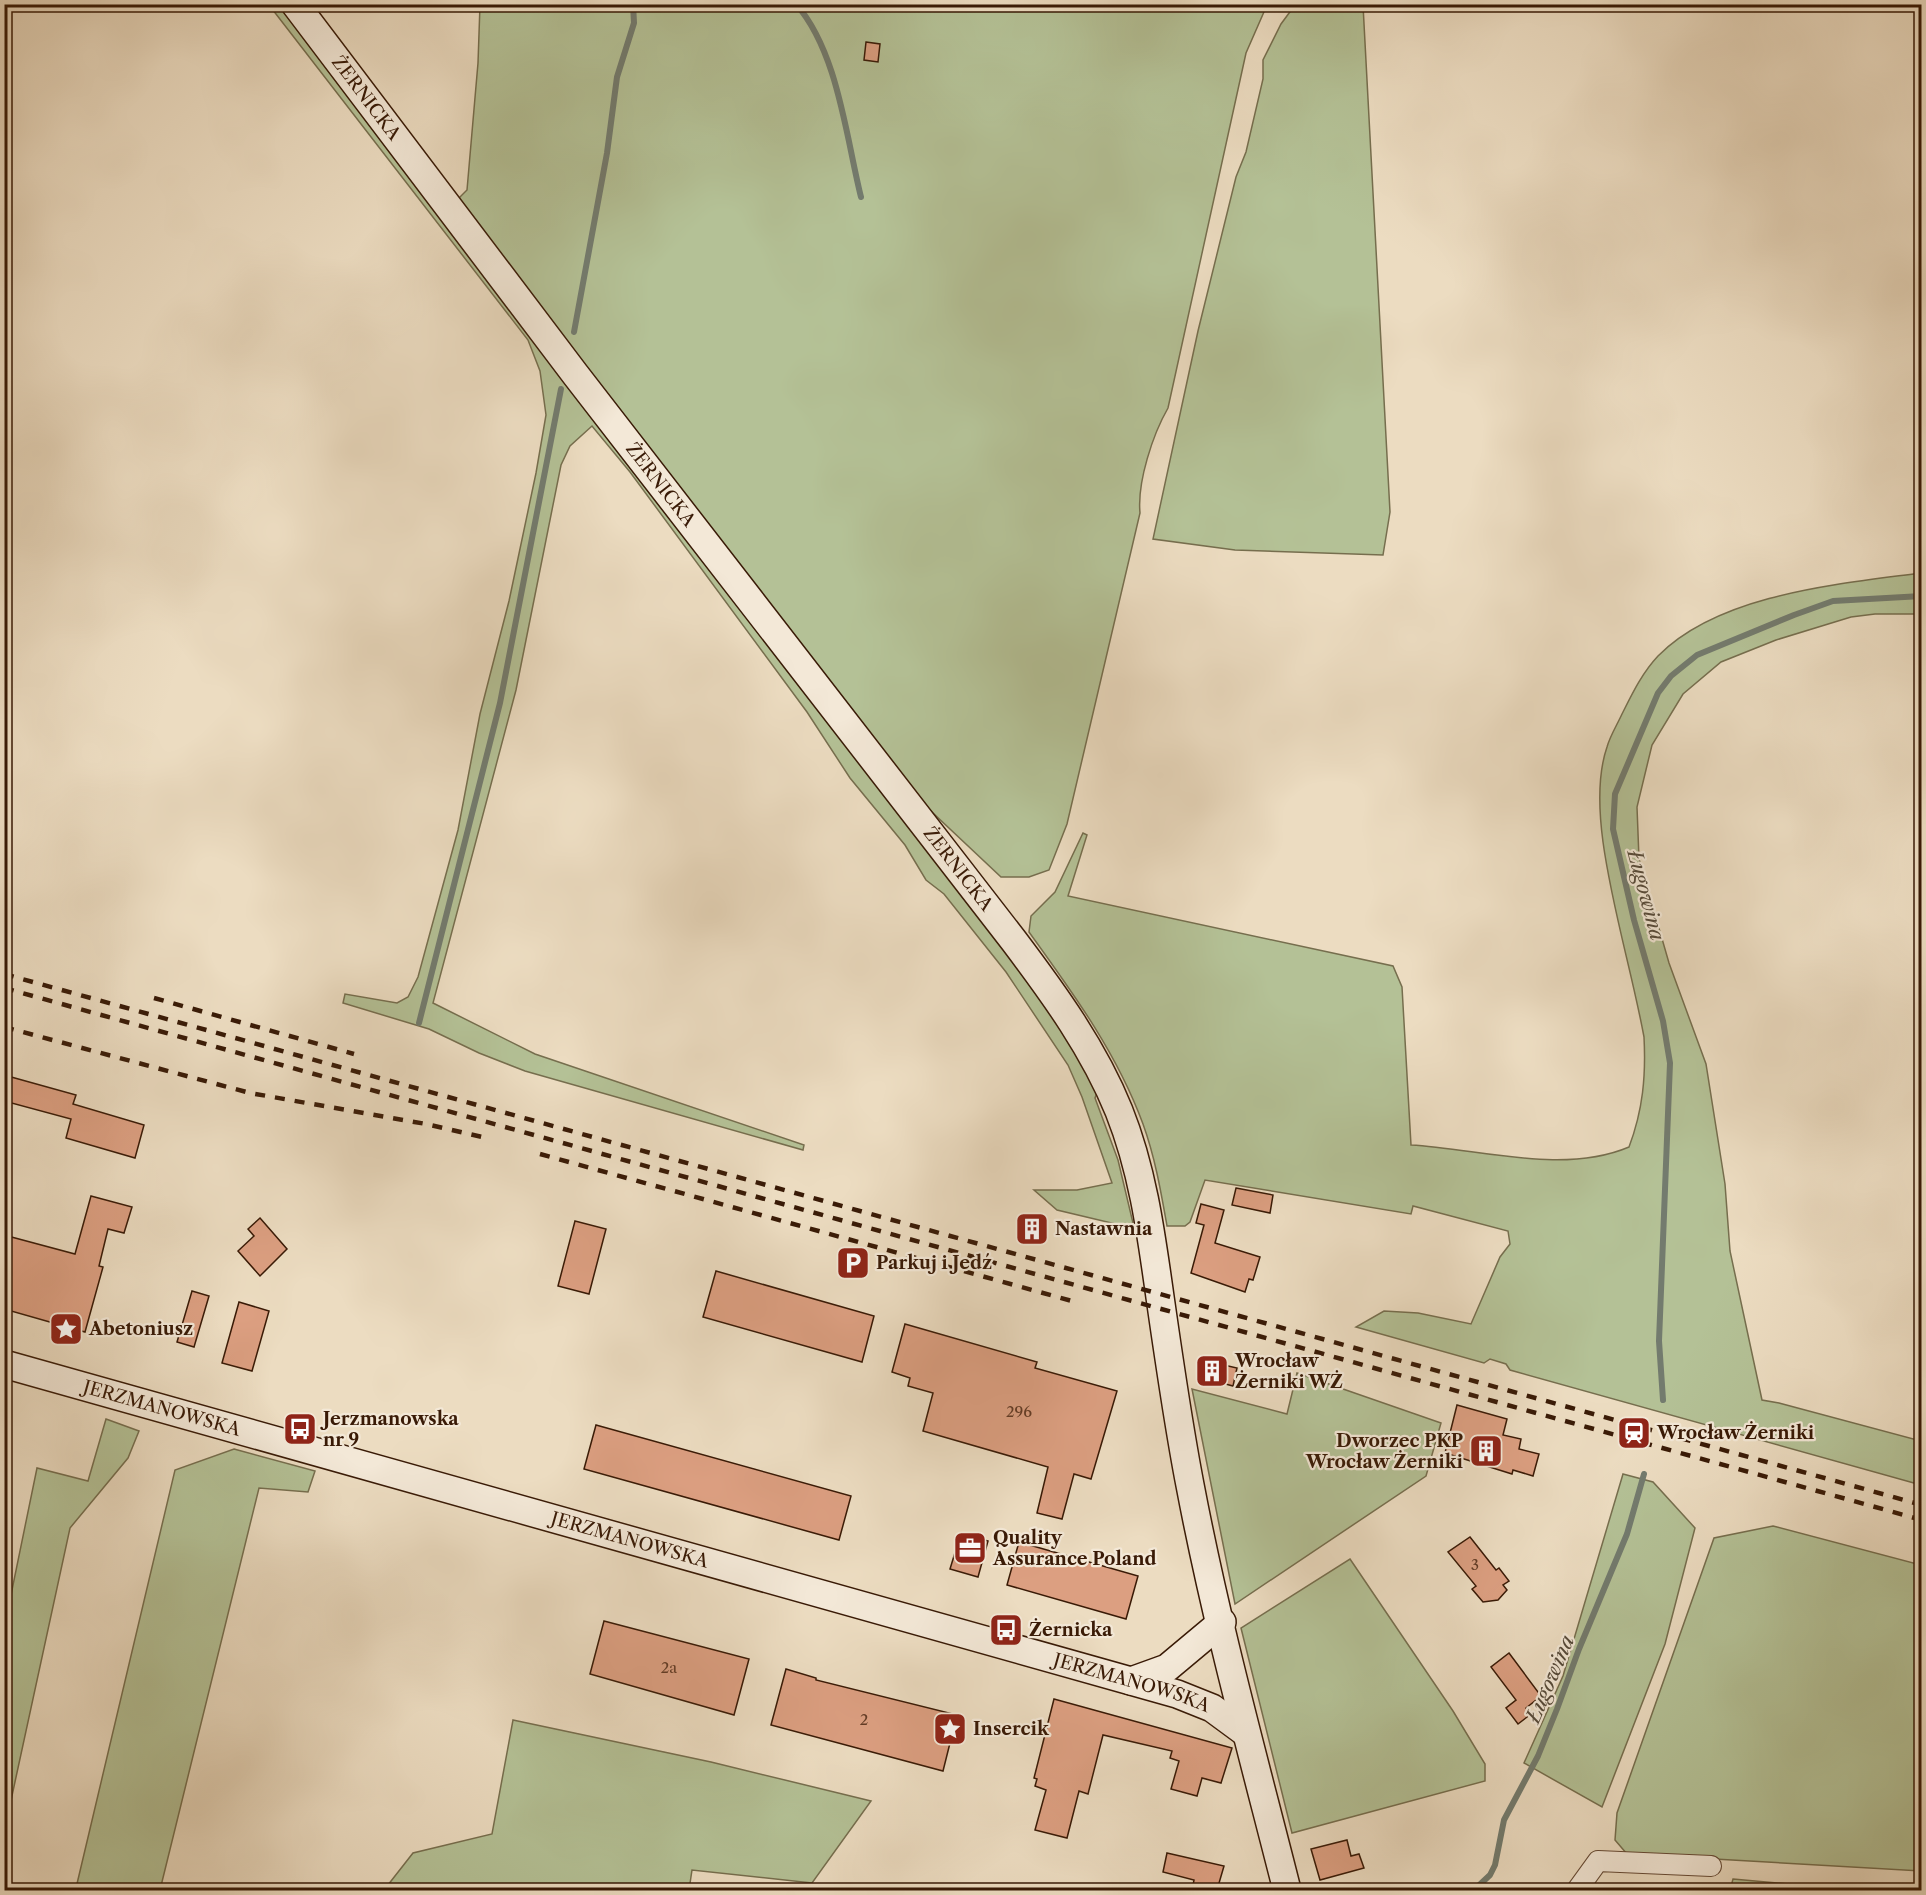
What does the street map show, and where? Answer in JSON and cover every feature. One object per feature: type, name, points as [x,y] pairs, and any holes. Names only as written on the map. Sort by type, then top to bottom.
[{"type":"street","name":"ŻERNICKA","points":[[295,4],[575,374],[1014,941],[1091,1053],[1119,1111],[1132,1147],[1143,1190],[1175,1406],[1193,1499],[1246,1733],[1287,1890]]},
{"type":"street","name":"JERZMANOWSKA","points":[[4,1364],[1131,1681],[1194,1700],[1212,1708],[1246,1733]]},
{"type":"street","points":[[1131,1681],[1167,1668],[1221,1622]]},
{"type":"street","points":[[1577,1890],[1598,1861],[1711,1866]]},
{"type":"green space","points":[[269,5],[281,5],[1053,1012],[1098,1090],[1095,1098],[1118,1160],[1133,1223],[1124,1226],[1057,1210],[1034,1190],[1077,1190],[1112,1183],[1082,1097],[1068,1065],[1006,972],[944,894],[926,880],[905,845],[850,778],[807,712],[630,472],[592,426],[570,446],[561,465],[516,690],[433,1003],[535,1054],[804,1145],[803,1150],[525,1071],[479,1053],[429,1029],[343,1003],[345,994],[397,1003],[408,997],[418,977],[458,830],[480,714],[509,601],[546,415],[540,371],[528,340]]},
{"type":"green space","points":[[480,5],[1267,5],[1246,53],[1168,408],[1147,459],[1141,487],[1140,513],[1067,824],[1049,870],[1029,877],[1001,877],[916,797],[457,200],[467,190],[478,63]]},
{"type":"green space","points":[[1295,5],[1363,5],[1390,512],[1383,555],[1235,550],[1153,539],[1198,331],[1263,79],[1263,60],[1281,24]]},
{"type":"green space","points":[[1921,573],[1921,614],[1875,614],[1851,617],[1776,640],[1721,662],[1683,694],[1652,745],[1637,807],[1639,859],[1669,963],[1706,1064],[1725,1184],[1730,1251],[1762,1400],[1921,1441],[1921,1485],[1510,1370],[1506,1364],[1490,1359],[1484,1363],[1356,1327],[1384,1311],[1418,1313],[1471,1324],[1500,1257],[1510,1244],[1508,1231],[1413,1206],[1411,1214],[1205,1180],[1190,1222],[1185,1226],[1167,1226],[1151,1149],[1132,1098],[1093,1024],[1029,932],[1031,916],[1055,892],[1083,833],[1087,835],[1068,896],[1393,966],[1402,987],[1411,1145],[1549,1160],[1604,1155],[1629,1147],[1638,1120],[1644,1079],[1644,1037],[1612,891],[1603,842],[1600,806],[1600,782],[1607,747],[1634,691],[1658,656],[1683,635],[1713,618],[1781,595]]},
{"type":"green space","points":[[1297,1373],[1441,1423],[1426,1476],[1235,1604],[1192,1389],[1287,1414]]},
{"type":"green space","points":[[106,1419],[139,1431],[128,1458],[70,1528],[5,1828],[5,1624],[37,1468],[88,1481]]},
{"type":"green space","points":[[234,1449],[315,1471],[308,1492],[259,1488],[160,1890],[76,1888],[175,1470]]},
{"type":"green space","points":[[1623,1474],[1653,1482],[1695,1528],[1665,1644],[1602,1807],[1524,1763],[1563,1676]]},
{"type":"green space","points":[[1773,1526],[1921,1565],[1921,1871],[1627,1854],[1615,1840],[1617,1813],[1714,1538]]},
{"type":"green space","points":[[1350,1559],[1453,1711],[1485,1764],[1485,1781],[1292,1833],[1241,1628]]},
{"type":"green space","points":[[513,1720],[711,1762],[871,1801],[812,1883],[692,1870],[689,1890],[384,1890],[413,1853],[492,1834]]},
{"type":"green space","points":[[1733,1879],[1855,1890],[1730,1890]]},
{"type":"building","points":[[866,42],[880,44],[878,62],[864,60]]},
{"type":"building","points":[[4,1075],[76,1095],[73,1104],[144,1125],[135,1158],[66,1138],[71,1119],[4,1101]]},
{"type":"building","points":[[1236,1188],[1273,1195],[1270,1213],[1232,1205]]},
{"type":"building","points":[[91,1196],[132,1207],[124,1233],[108,1229],[99,1266],[103,1267],[85,1332],[4,1309],[4,1235],[75,1254]]},
{"type":"building","points":[[1201,1204],[1224,1210],[1215,1243],[1260,1257],[1253,1280],[1249,1279],[1245,1292],[1191,1273],[1204,1225],[1196,1223]]},
{"type":"building","points":[[260,1218],[287,1249],[260,1276],[238,1251],[254,1236],[248,1229]]},
{"type":"building","points":[[575,1221],[606,1229],[589,1294],[558,1286]]},
{"type":"building","points":[[716,1271],[874,1316],[862,1362],[703,1317]]},
{"type":"building","points":[[192,1291],[209,1296],[194,1347],[177,1342]]},
{"type":"building","points":[[239,1302],[269,1311],[252,1371],[222,1363]]},
{"type":"building","points":[[905,1324],[1037,1362],[1035,1368],[1117,1391],[1091,1479],[1074,1474],[1062,1519],[1037,1513],[1048,1467],[923,1431],[933,1393],[908,1386],[910,1378],[892,1372]]},
{"type":"building","points":[[1211,1362],[1237,1368],[1233,1386],[1207,1379]]},
{"type":"building","name":"Dworzec PKP Wrocław Żerniki","points":[[1457,1405],[1507,1419],[1503,1435],[1521,1439],[1519,1449],[1539,1454],[1533,1476],[1513,1470],[1512,1474],[1445,1453]]},
{"type":"building","points":[[596,1425],[851,1496],[839,1540],[584,1469]]},
{"type":"building","points":[[961,1533],[988,1541],[978,1577],[950,1569]]},
{"type":"building","points":[[1470,1537],[1496,1570],[1499,1568],[1509,1581],[1503,1585],[1507,1590],[1498,1600],[1483,1602],[1472,1589],[1476,1586],[1448,1552]]},
{"type":"building","points":[[1019,1542],[1138,1576],[1126,1619],[1007,1585]]},
{"type":"building","points":[[604,1621],[749,1659],[734,1715],[590,1674]]},
{"type":"building","points":[[1509,1653],[1541,1696],[1526,1708],[1531,1714],[1518,1724],[1506,1708],[1516,1700],[1491,1667]]},
{"type":"building","points":[[786,1669],[816,1678],[816,1680],[957,1715],[943,1771],[771,1725]]},
{"type":"building","points":[[1054,1699],[1232,1748],[1221,1783],[1202,1778],[1197,1796],[1171,1789],[1179,1761],[1170,1758],[1172,1751],[1103,1735],[1088,1794],[1079,1791],[1067,1838],[1035,1830],[1046,1790],[1035,1786],[1037,1779],[1034,1778]]},
{"type":"building","points":[[1347,1840],[1351,1856],[1359,1854],[1364,1868],[1320,1880],[1311,1849]]},
{"type":"building","points":[[1167,1853],[1224,1866],[1217,1890],[1192,1890],[1194,1880],[1163,1872]]},
{"type":"waterway","points":[[574,332],[607,153],[617,77],[634,23],[633,4]]},
{"type":"waterway","points":[[796,4],[822,46],[831,70],[839,96],[861,197]]},
{"type":"waterway","points":[[419,1023],[500,703],[561,389]]},
{"type":"waterway","name":"Ługowina","points":[[1663,1400],[1659,1341],[1670,1063],[1663,1021],[1634,920],[1613,829],[1615,794],[1658,693],[1671,676],[1697,655],[1833,601],[1922,596]]},
{"type":"waterway","name":"Ługowina","points":[[1474,1890],[1490,1875],[1495,1865],[1504,1820],[1538,1756],[1627,1534],[1644,1474]]},
{"type":"railway","points":[[4,974],[1922,1505]]},
{"type":"railway","points":[[4,988],[1922,1520]]},
{"type":"railway","points":[[154,998],[354,1054]]},
{"type":"railway","points":[[4,1027],[250,1093],[426,1124],[482,1137]]},
{"type":"railway","points":[[540,1154],[1072,1301]]},
{"type":"place","name":"Nastawnia","points":[[1032,1229]]},
{"type":"place","name":"Parkuj i Jedź","points":[[853,1263]]},
{"type":"place","name":"Abetoniusz","points":[[66,1329]]},
{"type":"place","name":"Wrocław Żerniki WŻ","points":[[1212,1371]]},
{"type":"place","name":"Jerzmanowska nr 9","points":[[300,1429]]},
{"type":"place","name":"Wrocław Żerniki","points":[[1634,1433]]},
{"type":"place","name":"Dworzec PKP Wrocław Żerniki","points":[[1486,1451]]},
{"type":"place","name":"Quality Assurance Poland","points":[[970,1548]]},
{"type":"place","name":"Żernicka","points":[[1006,1630]]},
{"type":"place","name":"Insercik","points":[[950,1729]]}]
